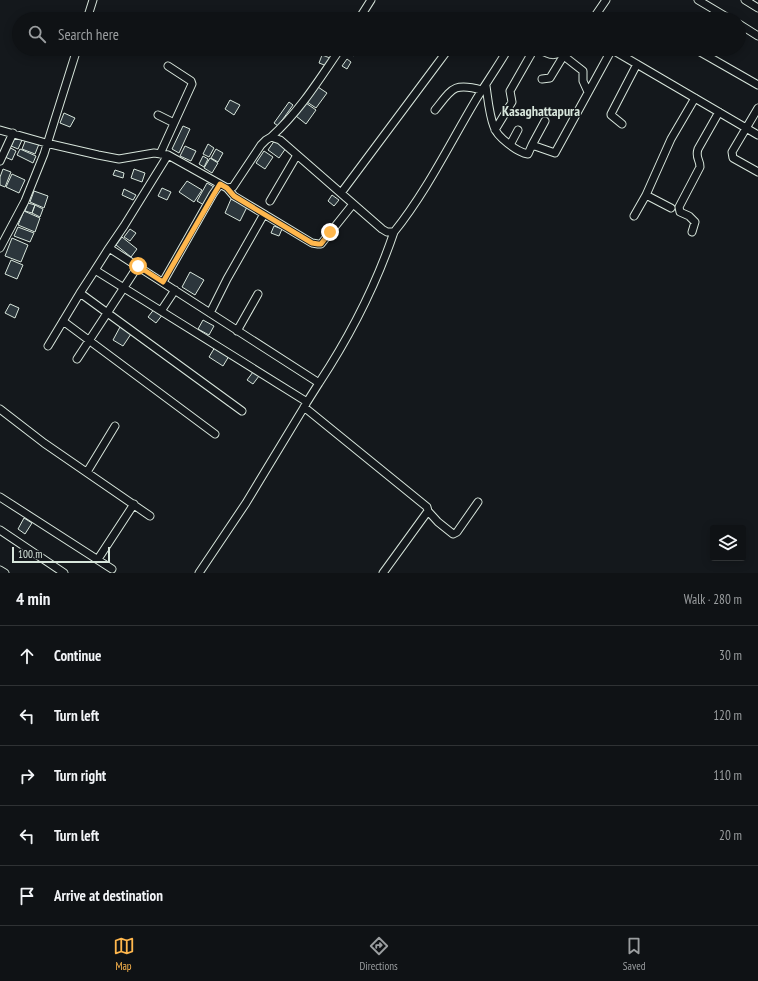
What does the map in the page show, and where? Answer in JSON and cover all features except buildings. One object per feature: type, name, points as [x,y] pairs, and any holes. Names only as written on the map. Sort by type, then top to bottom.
[{"type":"street","points":[[89,12],[93,0]]},
{"type":"street","points":[[363,12],[371,0]]},
{"type":"street","points":[[598,12],[606,0]]},
{"type":"street","points":[[698,0],[718,12]]},
{"type":"street","points":[[744,0],[758,8]]},
{"type":"street","points":[[746,28],[758,36]]},
{"type":"street","points":[[0,248],[25,201],[44,154],[46,143],[75,56]]},
{"type":"street","points":[[163,282],[214,194],[224,186],[233,187],[261,145],[279,130],[306,99],[335,56]]},
{"type":"street","points":[[341,193],[443,56]]},
{"type":"street","points":[[199,573],[246,503],[318,383],[330,366],[364,306],[387,254],[394,232],[408,214],[504,56]]},
{"type":"street","points":[[495,130],[512,102],[510,91],[530,56]]},
{"type":"street","points":[[542,79],[550,78],[561,56]]},
{"type":"street","points":[[567,56],[583,71],[583,81],[588,92]]},
{"type":"street","points":[[532,145],[555,153],[608,56]]},
{"type":"street","points":[[624,56],[758,135]]},
{"type":"street","points":[[706,56],[758,85]]},
{"type":"street","points":[[622,124],[611,116],[611,114],[637,64]]},
{"type":"street","points":[[48,346],[80,293],[124,226],[164,154],[174,123],[192,84],[191,81],[168,66]]},
{"type":"street","points":[[435,110],[449,92],[455,87],[484,88]]},
{"type":"street","points":[[484,88],[495,130],[510,145],[523,153],[528,154],[545,121]]},
{"type":"street","points":[[634,216],[646,195],[671,139],[695,98]]},
{"type":"street","points":[[758,108],[732,155],[733,158],[758,172]]},
{"type":"street","points":[[692,232],[695,222],[689,216],[680,212],[679,207],[700,167],[696,154],[698,149],[719,112]]},
{"type":"street","points":[[158,115],[174,123]]},
{"type":"street","points":[[0,130],[46,143],[98,155],[119,158],[154,153],[164,154],[224,186],[234,196],[312,243],[321,244],[353,204]]},
{"type":"street","points":[[510,145],[518,130]]},
{"type":"street","points":[[0,161],[13,133]]},
{"type":"street","points":[[271,137],[280,140],[387,232],[394,232]]},
{"type":"street","points":[[270,201],[297,155]]},
{"type":"street","points":[[646,195],[671,208]]},
{"type":"street","points":[[210,313],[227,279],[264,214]]},
{"type":"street","points":[[109,248],[318,383]]},
{"type":"street","points":[[77,359],[138,266]]},
{"type":"street","points":[[95,270],[306,405],[428,507],[428,511],[438,522],[453,534],[457,532],[478,502]]},
{"type":"street","points":[[162,312],[175,290]]},
{"type":"street","points":[[80,293],[242,411]]},
{"type":"street","points":[[237,331],[258,294]]},
{"type":"street","points":[[63,321],[215,434]]},
{"type":"street","points":[[0,409],[44,443],[150,516]]},
{"type":"street","points":[[87,472],[115,426]]},
{"type":"street","points":[[0,497],[112,569]]},
{"type":"street","points":[[98,560],[134,504]]},
{"type":"street","points":[[383,573],[428,511]]},
{"type":"street","points":[[0,530],[64,573]]},
{"type":"street","points":[[0,570],[5,573]]},
{"type":"district","name":"Kasaghattapura","points":[[541,111]]},
{"type":"route","points":[[138,266],[163,282],[220,184],[227,188],[234,196],[312,243],[321,244],[330,232]]}]
